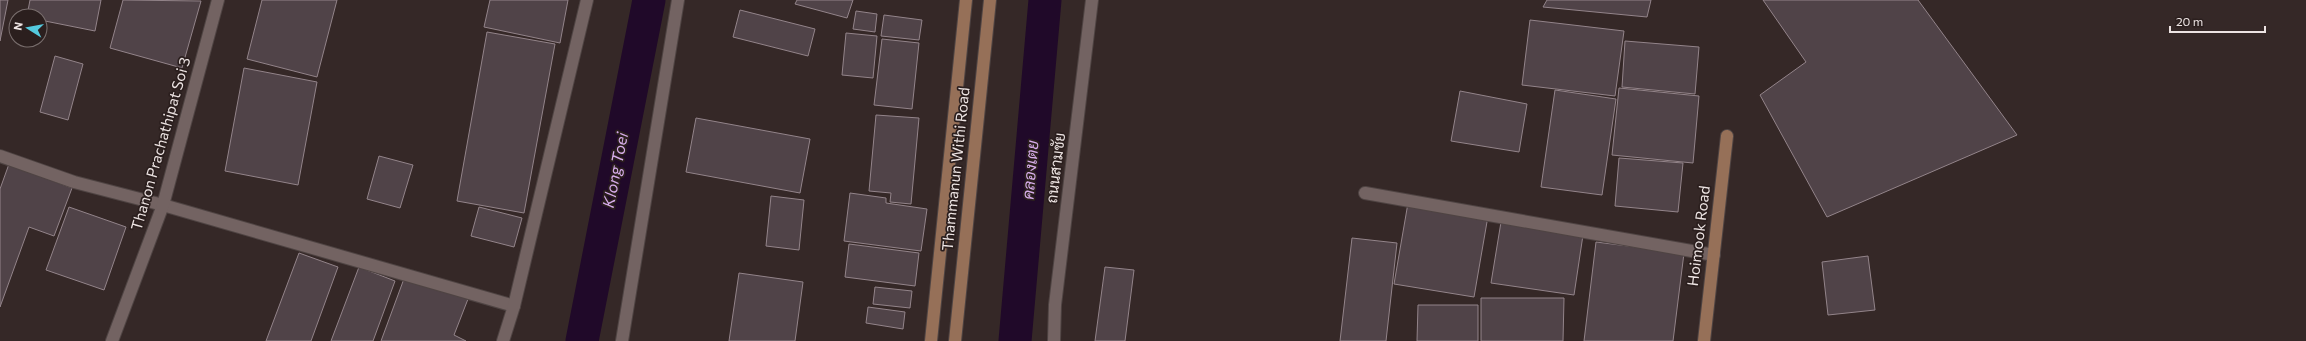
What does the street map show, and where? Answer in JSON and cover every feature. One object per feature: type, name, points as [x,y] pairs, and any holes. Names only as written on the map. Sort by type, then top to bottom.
[{"type":"street","name":"Thanon Prachathipat Soi 3","points":[[112,341],[162,205],[218,0]]},
{"type":"street","points":[[503,341],[514,306],[588,0]]},
{"type":"street","points":[[622,341],[678,0]]},
{"type":"street","name":"Thammanun Withi Road","points":[[931,341],[966,0]]},
{"type":"street","name":"Thammanun Withi Road","points":[[955,341],[990,0]]},
{"type":"street","name":"ถนนสามชัย","points":[[1054,341],[1055,305],[1092,0]]},
{"type":"street","name":"Hoimook Road","points":[[1704,341],[1727,136]]},
{"type":"street","points":[[0,156],[74,182],[118,192],[514,306]]},
{"type":"street","points":[[1365,193],[1714,254]]},
{"type":"building","points":[[0,0],[8,0],[0,41]]},
{"type":"building","points":[[30,0],[101,0],[95,31],[48,22],[48,8],[28,8]]},
{"type":"building","points":[[123,0],[201,1],[182,68],[110,48]]},
{"type":"building","points":[[262,0],[337,0],[317,77],[247,59]]},
{"type":"building","points":[[490,0],[568,0],[560,43],[484,27]]},
{"type":"building","points":[[797,0],[853,0],[847,18],[795,4]]},
{"type":"building","points":[[1547,0],[1651,0],[1647,17],[1543,7]]},
{"type":"building","points":[[1763,0],[1918,0],[2017,135],[1827,217],[1760,95],[1806,62]]},
{"type":"building","points":[[740,10],[815,29],[808,56],[733,37]]},
{"type":"building","points":[[856,11],[877,14],[875,32],[853,29]]},
{"type":"building","points":[[884,15],[922,20],[919,40],[881,36]]},
{"type":"building","points":[[1530,20],[1624,31],[1615,96],[1522,85]]},
{"type":"building","points":[[487,32],[555,44],[524,213],[457,201]]},
{"type":"building","points":[[846,33],[877,36],[873,78],[842,75]]},
{"type":"building","points":[[882,39],[919,43],[912,109],[874,105]]},
{"type":"building","points":[[1625,41],[1699,47],[1695,94],[1622,87]]},
{"type":"building","points":[[55,56],[83,64],[68,120],[40,112]]},
{"type":"building","points":[[244,68],[317,82],[298,185],[225,171]]},
{"type":"building","points":[[1619,88],[1699,96],[1693,163],[1612,155]]},
{"type":"building","points":[[1555,90],[1616,99],[1602,195],[1541,187]]},
{"type":"building","points":[[1460,91],[1527,104],[1519,152],[1451,141]]},
{"type":"building","points":[[876,115],[919,118],[911,204],[890,202],[891,193],[869,191]]},
{"type":"building","points":[[696,118],[810,139],[800,193],[686,172]]},
{"type":"building","points":[[379,156],[413,165],[400,208],[367,199]]},
{"type":"building","points":[[1619,158],[1683,163],[1678,212],[1615,206]]},
{"type":"building","points":[[9,164],[72,188],[54,236],[29,227],[0,307],[0,189]]},
{"type":"building","points":[[850,193],[886,198],[886,203],[927,209],[921,251],[844,241]]},
{"type":"building","points":[[771,196],[804,200],[799,250],[766,246]]},
{"type":"building","points":[[1408,203],[1488,216],[1474,297],[1394,284]]},
{"type":"building","points":[[69,207],[126,227],[104,290],[46,270]]},
{"type":"building","points":[[479,207],[522,218],[514,247],[471,236]]},
{"type":"building","points":[[1501,222],[1583,235],[1574,295],[1491,283]]},
{"type":"building","points":[[1352,238],[1397,243],[1386,341],[1340,341]]},
{"type":"building","points":[[1596,242],[1684,253],[1673,341],[1584,341]]},
{"type":"building","points":[[849,244],[919,253],[915,286],[845,277]]},
{"type":"building","points":[[299,253],[338,267],[311,341],[266,341]]},
{"type":"building","points":[[1868,256],[1875,310],[1828,315],[1822,262]]},
{"type":"building","points":[[359,267],[395,281],[373,341],[331,341]]},
{"type":"building","points":[[1105,267],[1134,270],[1125,341],[1095,341]]},
{"type":"building","points":[[739,273],[803,282],[795,341],[729,341]]},
{"type":"building","points":[[405,276],[468,299],[454,335],[466,341],[381,341]]},
{"type":"building","points":[[875,287],[912,291],[910,308],[873,304]]},
{"type":"building","points":[[1481,298],[1564,298],[1563,341],[1481,341]]},
{"type":"building","points":[[1418,305],[1478,305],[1478,341],[1417,341]]},
{"type":"building","points":[[868,307],[905,312],[903,329],[866,323]]},
{"type":"waterway","name":"Klong Toei","points":[[582,341],[649,0]]},
{"type":"waterway","name":"คลองเตย","points":[[1015,341],[1045,0]]}]
